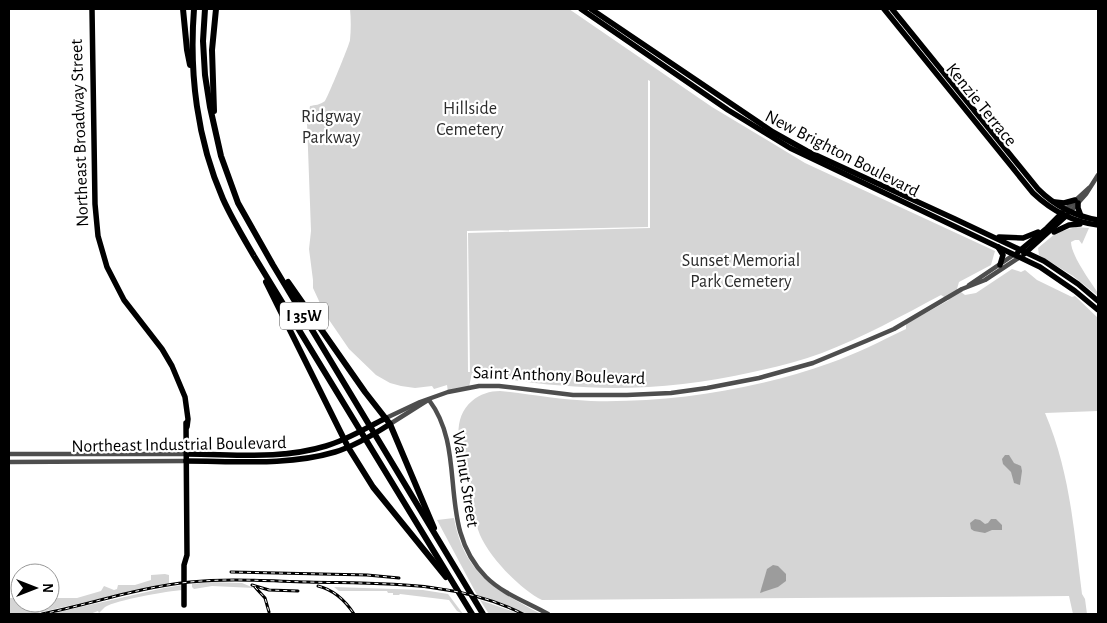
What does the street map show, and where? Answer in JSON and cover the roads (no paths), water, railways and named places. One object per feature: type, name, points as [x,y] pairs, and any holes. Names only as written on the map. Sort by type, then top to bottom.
[{"type":"highway","points":[[184,9],[187,50],[194,83]]},
{"type":"highway","name":"I 35W","points":[[194,9],[194,83],[202,130],[216,180],[231,216],[472,614]]},
{"type":"highway","name":"I 35W","points":[[204,9],[205,75],[216,137],[226,175],[243,213],[483,614]]},
{"type":"highway","points":[[216,9],[212,72],[216,137]]},
{"type":"highway","points":[[243,213],[303,304],[390,424],[445,552]]},
{"type":"highway","points":[[254,256],[273,299],[348,447],[373,487],[456,588]]},
{"type":"main road","name":"Northeast Broadway Street","points":[[92,9],[95,210],[98,236],[107,268],[120,294],[167,357],[180,387],[187,427],[187,554],[184,565],[184,603]]},
{"type":"main road","name":"New Brighton Boulevard","points":[[581,9],[728,110],[790,148],[997,246],[1020,253],[1063,273],[1098,302]]},
{"type":"main road","name":"New Brighton Boulevard","points":[[591,9],[740,110],[790,141],[807,151],[992,237],[1060,279],[1098,310]]},
{"type":"main road","name":"Kenzie Terrace","points":[[884,9],[1033,193],[1049,207],[1065,213]]},
{"type":"main road","name":"Kenzie Terrace","points":[[892,9],[1038,189],[1065,213]]},
{"type":"main road","points":[[1052,202],[1076,202],[1081,216]]},
{"type":"main road","points":[[1065,213],[1098,220]]},
{"type":"main road","points":[[1065,213],[1088,224]]},
{"type":"main road","name":"Saint Anthony Boulevard","points":[[1020,253],[1065,213]]},
{"type":"main road","name":"Saint Anthony Boulevard","points":[[1020,253],[1045,237],[1065,213]]},
{"type":"main road","points":[[1045,237],[1069,226],[1098,225]]},
{"type":"main road","points":[[992,237],[1023,238],[1047,228]]},
{"type":"main road","points":[[997,246],[1003,256],[1000,265]]},
{"type":"main road","name":"Saint Anthony Boulevard","points":[[344,439],[386,418]]},
{"type":"main road","name":"Saint Anthony Boulevard","points":[[348,447],[390,424]]},
{"type":"main road","name":"Northeast Industrial Boulevard","points":[[187,457],[280,455],[312,450],[344,439]]},
{"type":"main road","name":"Northeast Industrial Boulevard","points":[[187,457],[290,460],[325,455],[348,447]]},
{"type":"street","name":"Saint Anthony Boulevard","points":[[1065,213],[1090,187],[1098,175]]},
{"type":"street","name":"Saint Anthony Boulevard","points":[[390,424],[429,400],[458,388],[499,386],[573,395],[671,393],[734,384],[787,371],[839,354],[894,329],[1020,253]]},
{"type":"street","name":"Saint Anthony Boulevard","points":[[968,286],[985,280],[1020,253]]},
{"type":"street","name":"Saint Anthony Boulevard","points":[[386,418],[420,402],[429,400]]},
{"type":"street","name":"Walnut Street","points":[[429,400],[436,409],[448,445],[458,527],[468,554],[476,566],[496,585],[548,614]]},
{"type":"street","name":"Northeast Industrial Boulevard","points":[[9,454],[187,457]]},
{"type":"street","name":"Northeast Industrial Boulevard","points":[[9,462],[187,457]]},
{"type":"railway","points":[[231,572],[367,575],[399,578]]},
{"type":"railway","points":[[42,614],[171,584],[234,580],[390,584],[445,589],[498,603],[523,614]]},
{"type":"railway","points":[[252,585],[269,590],[298,591]]},
{"type":"railway","points":[[318,586],[339,596],[354,614]]},
{"type":"railway","points":[[255,587],[265,598],[269,612]]},
{"type":"park label","name":"Hillside Cemetery","points":[[470,119]]},
{"type":"park label","name":"Ridgway Parkway","points":[[331,127]]},
{"type":"park label","name":"Sunset Memorial Park Cemetery","points":[[741,271]]}]
